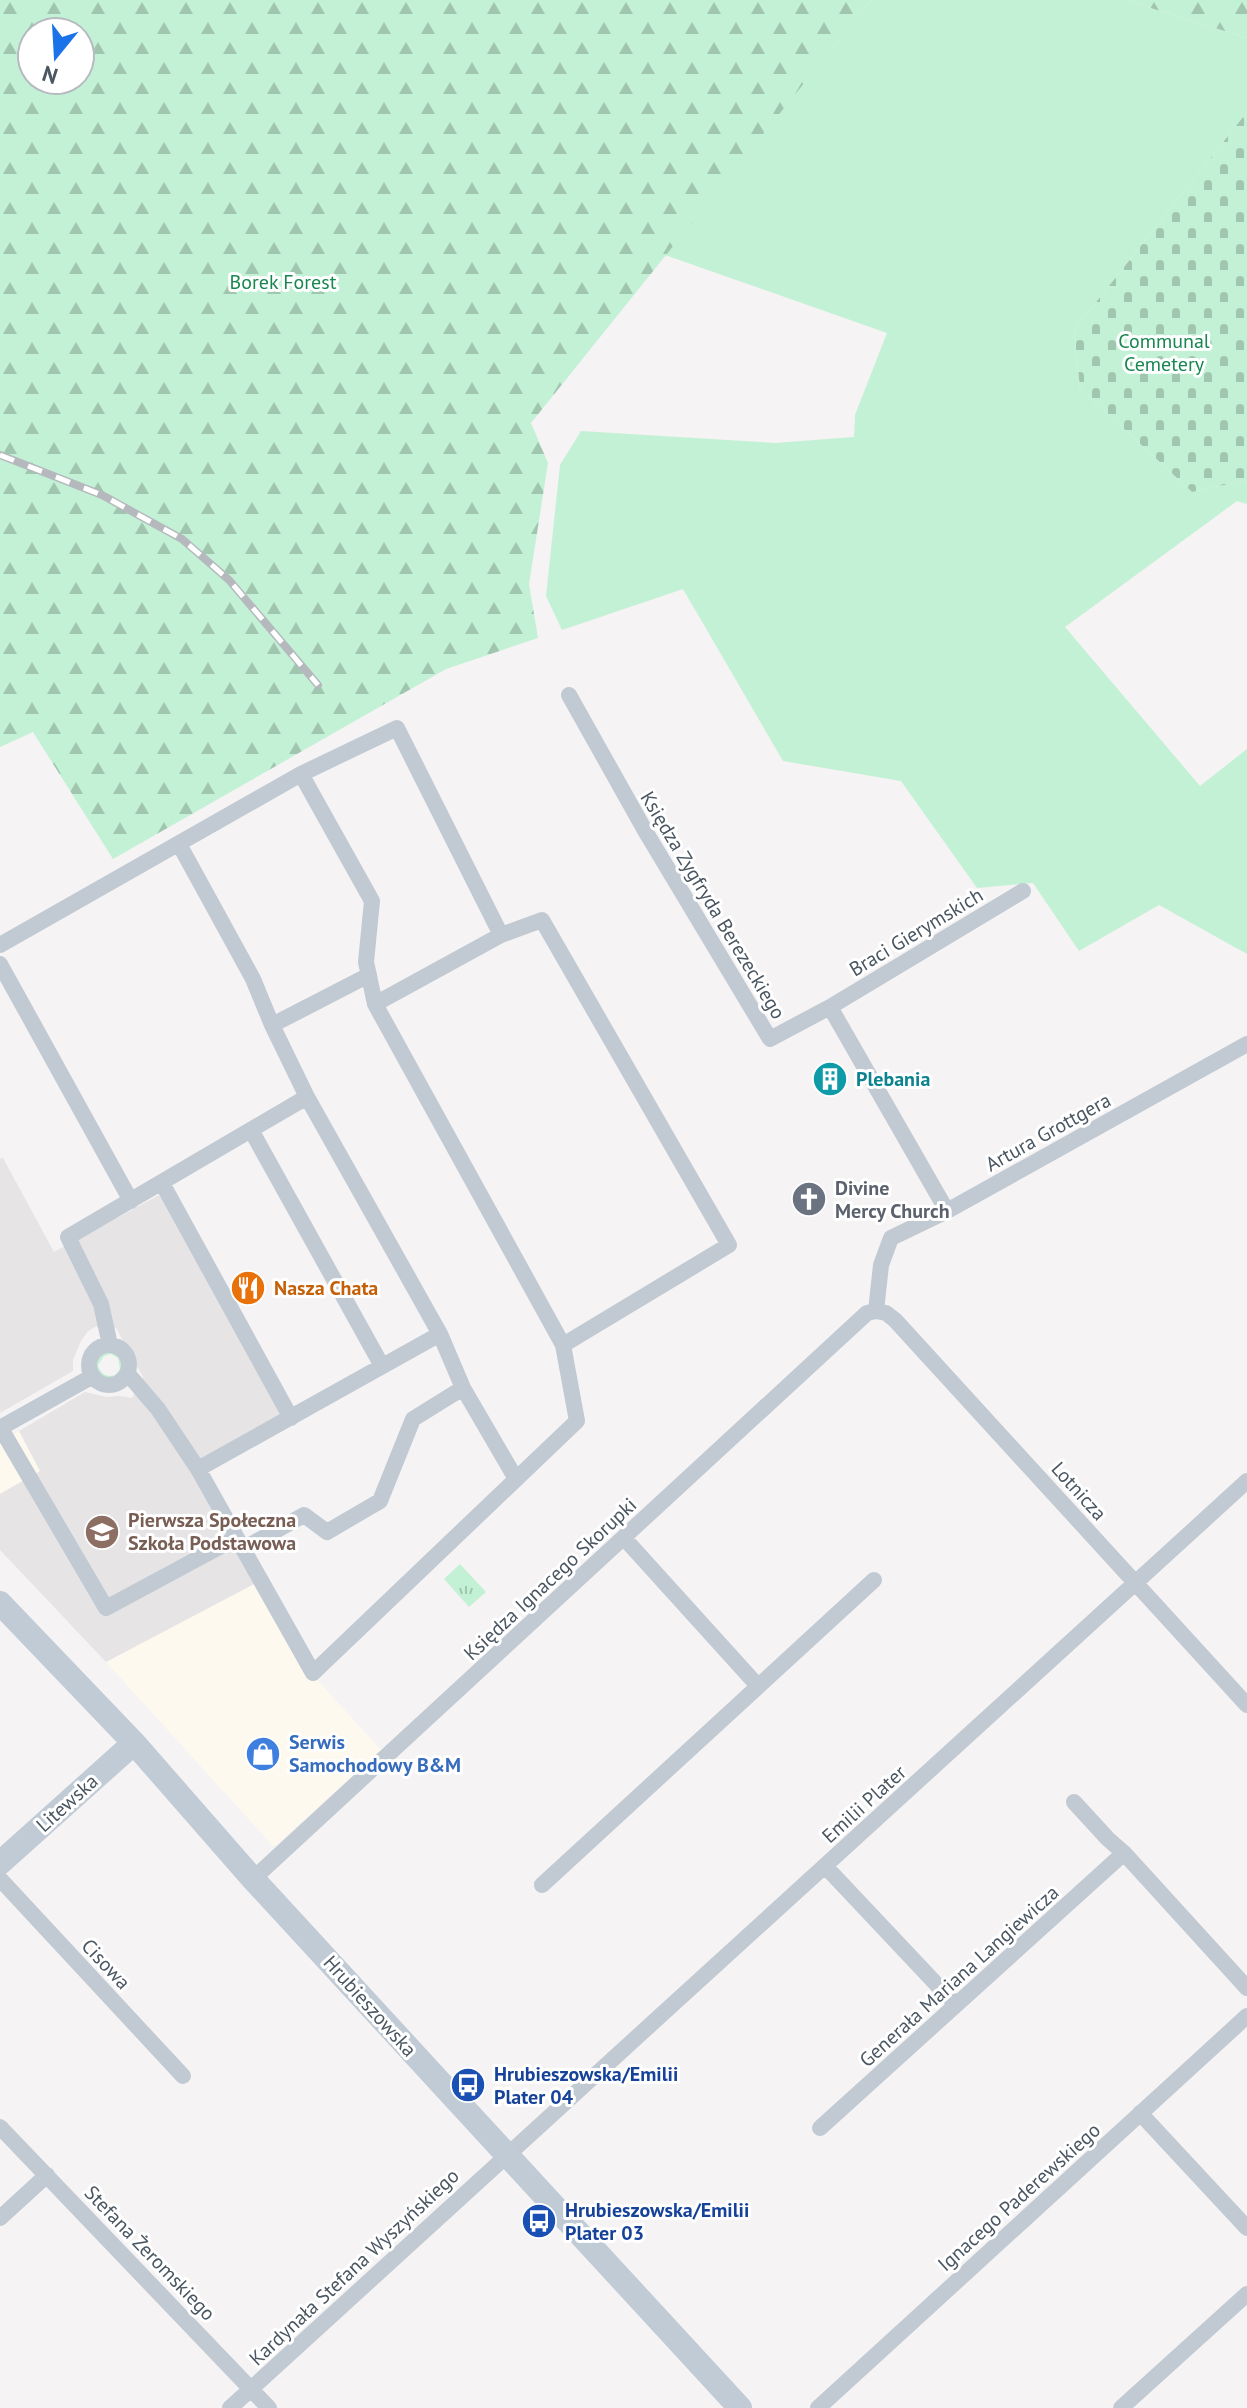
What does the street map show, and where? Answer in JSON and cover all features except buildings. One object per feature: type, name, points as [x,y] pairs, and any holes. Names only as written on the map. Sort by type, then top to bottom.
[{"type":"main road","name":"Hrubieszowska","points":[[0,1603],[134,1743],[253,1879],[740,2408]]},
{"type":"main road","name":"Litewska","points":[[0,1863],[134,1743]]},
{"type":"street","name":"Księdza Zygfryda Berezeckiego","points":[[569,695],[640,822],[770,1039],[830,1007]]},
{"type":"street","points":[[0,945],[301,774],[397,728],[501,935]]},
{"type":"street","points":[[128,1374],[158,1409],[198,1469],[313,1673],[577,1421],[563,1345],[375,1004],[366,962],[372,901],[301,774]]},
{"type":"street","points":[[179,844],[253,979],[307,1097],[440,1334],[463,1388],[516,1479]]},
{"type":"street","name":"Braci Gierymskich","points":[[830,1007],[1023,891]]},
{"type":"street","points":[[375,1004],[501,935],[542,920],[729,1245],[563,1345]]},
{"type":"street","points":[[0,964],[131,1201]]},
{"type":"street","points":[[272,1025],[369,975]]},
{"type":"street","points":[[830,1007],[947,1211]]},
{"type":"street","name":"Artura Grottgera","points":[[876,1311],[881,1265],[891,1238],[947,1211],[1247,1044]]},
{"type":"street","points":[[110,1345],[101,1304],[68,1237],[307,1097]]},
{"type":"street","points":[[251,1130],[382,1366]]},
{"type":"street","points":[[162,1183],[291,1418]]},
{"type":"street","name":"Księdza Ignacego Skorupki","points":[[253,1879],[867,1313],[876,1311]]},
{"type":"street","name":"Lotnicza","points":[[876,1311],[886,1313],[895,1320],[1247,1705]]},
{"type":"street","points":[[198,1469],[440,1334]]},
{"type":"street","points":[[103,1346],[116,1346],[127,1355],[128,1374],[113,1386],[100,1383],[89,1367],[92,1354],[103,1346]]},
{"type":"street","points":[[3,1426],[93,1376]]},
{"type":"street","points":[[0,1406],[3,1426],[106,1608],[304,1515],[327,1532],[380,1501],[413,1419],[463,1388]]},
{"type":"street","name":"Emilii Plater","points":[[506,2155],[1247,1481]]},
{"type":"street","points":[[624,1538],[758,1686]]},
{"type":"street","points":[[542,1885],[874,1580]]},
{"type":"street","points":[[1074,1802],[1247,1988]]},
{"type":"street","name":"Generała Mariana Langiewicza","points":[[820,2128],[1124,1853]]},
{"type":"street","points":[[825,1866],[956,2005]]},
{"type":"street","name":"Cisowa","points":[[0,1879],[183,2076]]},
{"type":"street","name":"Ignacego Paderewskiego","points":[[818,2408],[1247,2016]]},
{"type":"street","points":[[1140,2113],[1247,2228]]},
{"type":"street","name":"Stefana Żeromskiego","points":[[0,2127],[269,2408]]},
{"type":"street","name":"Kardynała Stefana Wyszyńskiego","points":[[230,2408],[506,2155]]},
{"type":"street","points":[[0,2218],[47,2175]]},
{"type":"street","points":[[1121,2408],[1247,2294]]},
{"type":"shaded area","points":[[0,1158],[3,1158],[54,1252],[161,1194],[285,1419],[195,1469],[258,1582],[106,1662],[0,1550],[0,1494],[40,1471],[19,1431],[85,1392],[132,1398],[143,1377],[116,1328],[95,1327],[81,1341],[73,1360],[73,1371],[0,1413]]},
{"type":"shaded area","points":[[19,1431],[41,1471],[0,1494],[0,1442]]},
{"type":"shaded area","points":[[258,1582],[303,1664],[381,1750],[274,1847],[106,1662]]},
{"type":"green space","name":"Borek Forest","points":[[0,0],[871,0],[531,423],[548,463],[529,584],[538,638],[446,669],[113,859],[33,732],[0,747]]},
{"type":"green space","points":[[871,0],[1125,0],[1247,38],[1247,112],[1074,330],[1080,388],[1192,492],[1247,480],[1247,504],[1237,501],[1065,627],[1200,786],[1247,749],[1247,954],[1159,905],[1079,951],[1033,883],[977,888],[901,781],[783,761],[683,589],[562,630],[546,596],[560,465],[581,431],[775,443],[854,437],[855,415],[887,333],[665,255]]},
{"type":"green space","points":[[1125,0],[1247,0],[1247,38]]},
{"type":"green space","name":"Communal Cemetery","points":[[1247,112],[1247,480],[1192,492],[1080,388],[1074,330]]},
{"type":"green space","points":[[105,1351],[118,1353],[124,1361],[121,1374],[113,1379],[101,1377],[95,1369],[97,1357]],"holes":[[[111,1354],[118,1358],[120,1369],[115,1375],[107,1376],[100,1371],[98,1365],[104,1356]]]},
{"type":"green space","points":[[460,1564],[486,1592],[469,1607],[444,1579]]},
{"type":"railway","points":[[0,455],[102,495],[182,539],[229,580],[318,685]]},
{"type":"place","name":"Plebania","points":[[830,1079]]},
{"type":"place","name":"Divine Mercy Church","points":[[809,1199]]},
{"type":"place","name":"Nasza Chata","points":[[248,1288]]},
{"type":"place","name":"Pierwsza Społeczna Szkoła Podstawowa","points":[[102,1532]]},
{"type":"place","name":"Serwis Samochodowy B&M","points":[[263,1754]]},
{"type":"place","name":"Hrubieszowska/Emilii Plater 04","points":[[468,2085]]},
{"type":"place","name":"Hrubieszowska/Emilii Plater 03","points":[[539,2221]]}]
